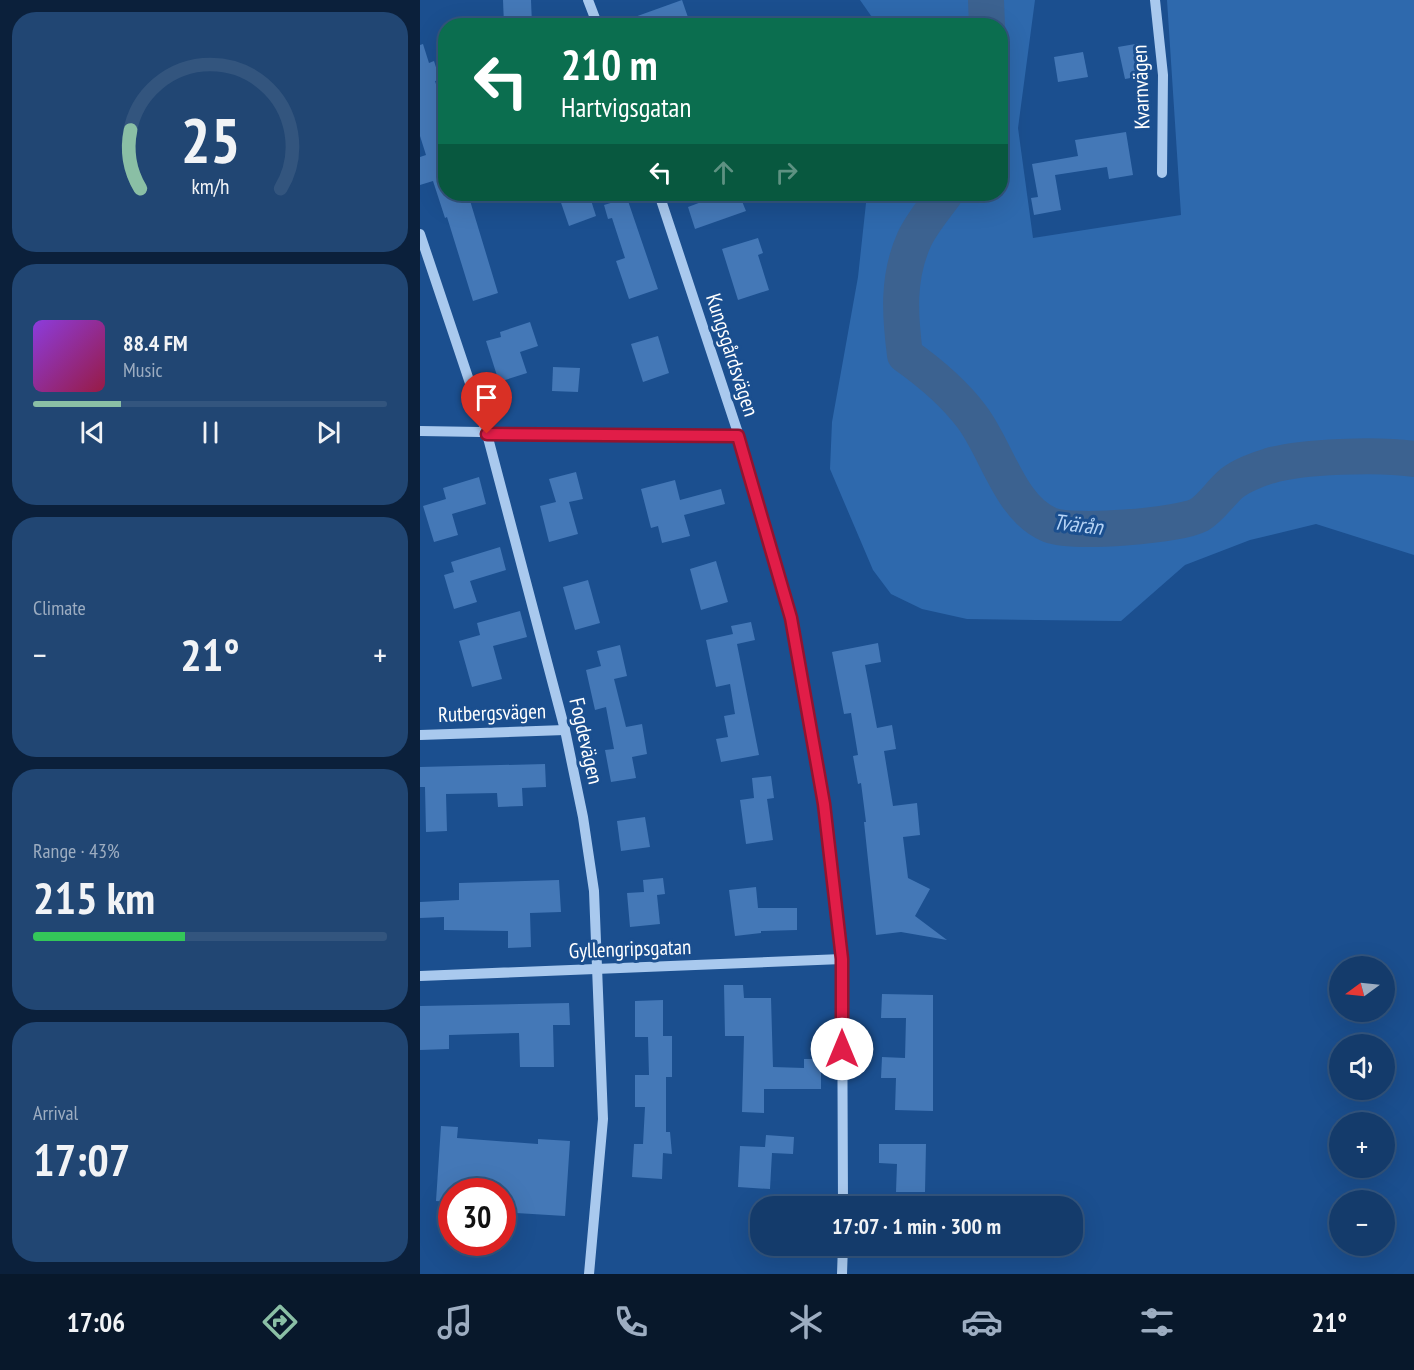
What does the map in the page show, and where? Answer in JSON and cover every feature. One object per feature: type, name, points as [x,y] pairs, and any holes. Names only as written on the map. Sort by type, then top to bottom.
[{"type":"street","points":[[588,0],[595,18]]},
{"type":"street","name":"Kvarnvägen","points":[[1155,0],[1163,75],[1162,173]]},
{"type":"street","name":"Kungsgårdsvägen","points":[[661,201],[738,436],[791,618],[824,804],[842,959],[843,1196]]},
{"type":"street","name":"Fogdevägen","points":[[420,234],[487,434],[565,730],[583,818],[593,881],[599,970],[603,1119],[589,1274]]},
{"type":"street","points":[[420,431],[487,434],[738,436]]},
{"type":"street","name":"Rutbergsvägen","points":[[420,735],[565,730]]},
{"type":"street","name":"Gyllengripsgatan","points":[[420,976],[842,959]]},
{"type":"street","points":[[842,1274],[843,1256]]},
{"type":"shaded area","points":[[860,0],[1035,0],[1018,128],[1033,238],[1181,215],[1167,0],[1414,0],[1414,555],[1316,524],[1250,540],[1185,565],[1121,621],[967,619],[922,609],[891,594],[873,570],[830,469],[832,422],[858,277],[866,201],[1008,201],[1008,18],[873,18]]},
{"type":"building","points":[[503,0],[531,0],[532,18],[504,18]]},
{"type":"building","points":[[682,0],[688,18],[632,18]]},
{"type":"building","points":[[1141,43],[1147,75],[1125,79],[1118,47]]},
{"type":"building","points":[[423,44],[429,63],[434,61],[438,74],[438,80],[435,81],[438,90],[438,196],[433,181],[420,185],[420,157],[426,155],[420,136],[420,45]]},
{"type":"building","points":[[1083,52],[1088,77],[1058,82],[1054,57]]},
{"type":"building","points":[[1126,132],[1133,175],[1109,179],[1107,167],[1055,175],[1061,210],[1034,215],[1031,198],[1038,197],[1032,164],[1078,156],[1075,140]]},
{"type":"building","points":[[439,201],[470,201],[498,293],[473,301],[447,217],[445,218]]},
{"type":"building","points":[[560,201],[591,201],[596,216],[569,226]]},
{"type":"building","points":[[628,201],[658,289],[629,299],[616,261],[625,258],[612,218],[608,219],[604,205]]},
{"type":"building","points":[[704,201],[742,201],[746,211],[695,229],[688,207]]},
{"type":"building","points":[[758,238],[763,253],[758,255],[769,290],[738,300],[722,249]]},
{"type":"building","points":[[530,322],[538,346],[520,352],[527,373],[499,382],[486,341],[501,337],[500,332]]},
{"type":"building","points":[[658,336],[669,373],[643,382],[631,344]]},
{"type":"building","points":[[553,367],[580,368],[578,392],[552,391]]},
{"type":"building","points":[[576,472],[583,499],[569,502],[578,534],[549,542],[540,506],[556,502],[549,479]]},
{"type":"building","points":[[479,477],[486,504],[452,514],[458,535],[434,542],[423,506],[446,499],[443,488]]},
{"type":"building","points":[[675,480],[680,500],[721,489],[725,504],[684,515],[690,536],[662,543],[658,526],[651,528],[641,489]]},
{"type":"building","points":[[500,547],[506,570],[470,581],[477,602],[454,609],[444,575],[454,572],[451,562]]},
{"type":"building","points":[[716,561],[728,602],[701,610],[690,569]]},
{"type":"building","points":[[588,580],[600,623],[575,630],[563,587]]},
{"type":"building","points":[[520,611],[527,637],[493,646],[502,679],[472,687],[459,641],[480,635],[477,623]]},
{"type":"building","points":[[751,622],[755,640],[737,644],[759,755],[721,762],[716,739],[728,737],[724,716],[735,714],[730,684],[716,687],[706,640],[733,634],[731,626]]},
{"type":"building","points":[[878,643],[881,662],[865,665],[877,728],[892,725],[896,749],[884,751],[893,806],[917,803],[920,835],[903,837],[908,878],[930,889],[915,916],[947,940],[901,932],[876,935],[861,783],[858,784],[853,756],[858,755],[851,713],[844,714],[832,652]]},
{"type":"building","points":[[620,645],[627,676],[614,679],[626,727],[642,724],[647,754],[632,757],[636,778],[611,782],[605,750],[614,749],[606,707],[595,710],[586,670],[601,666],[597,651]]},
{"type":"building","points":[[545,764],[546,787],[522,788],[523,806],[498,807],[497,793],[446,794],[447,831],[426,832],[425,787],[420,787],[420,767]]},
{"type":"building","points":[[771,776],[774,798],[767,799],[773,840],[746,844],[740,800],[754,798],[752,778]]},
{"type":"building","points":[[645,817],[650,847],[621,851],[617,821]]},
{"type":"building","points":[[663,878],[665,894],[657,895],[660,924],[630,927],[627,893],[644,892],[643,880]]},
{"type":"building","points":[[559,880],[561,912],[530,913],[531,947],[508,948],[508,931],[444,930],[444,917],[420,918],[420,902],[459,900],[459,883]]},
{"type":"building","points":[[756,887],[758,908],[797,908],[797,930],[761,931],[761,933],[735,936],[729,890]]},
{"type":"building","points":[[724,985],[743,985],[744,998],[771,998],[773,1067],[804,1068],[804,1059],[821,1059],[821,1089],[764,1089],[764,1113],[742,1112],[744,1036],[725,1036]]},
{"type":"building","points":[[882,994],[933,995],[933,1111],[895,1110],[896,1078],[881,1078],[882,1057],[905,1058],[906,1018],[881,1018]]},
{"type":"building","points":[[663,1000],[663,1036],[672,1036],[672,1077],[666,1077],[666,1132],[670,1132],[672,1154],[663,1153],[662,1179],[632,1177],[634,1144],[643,1144],[645,1107],[635,1107],[635,1075],[649,1075],[648,1037],[635,1037],[635,1001]]},
{"type":"building","points":[[569,1003],[570,1025],[553,1025],[554,1067],[520,1067],[519,1033],[449,1035],[449,1049],[420,1050],[420,1006]]},
{"type":"building","points":[[441,1126],[458,1127],[457,1138],[538,1144],[538,1139],[570,1141],[565,1216],[516,1213],[516,1178],[438,1178],[438,1201],[436,1201]]},
{"type":"building","points":[[766,1135],[794,1137],[793,1154],[772,1153],[770,1189],[738,1187],[740,1146],[765,1147]]},
{"type":"building","points":[[879,1144],[926,1144],[925,1192],[896,1192],[897,1164],[879,1163]]},
{"type":"waterway","name":"Tvärån","points":[[986,0],[987,18]]},
{"type":"waterway","name":"Tvärån","points":[[940,201],[917,234],[905,269],[901,297],[905,355],[941,383],[965,408],[981,430],[1005,477],[1024,506],[1036,517],[1050,525],[1080,529],[1125,528],[1187,519],[1203,512],[1240,478],[1260,469],[1283,463],[1341,457],[1414,459]]},
{"type":"route","points":[[487,434],[738,436],[791,618],[824,804],[842,959],[842,1049]]}]
